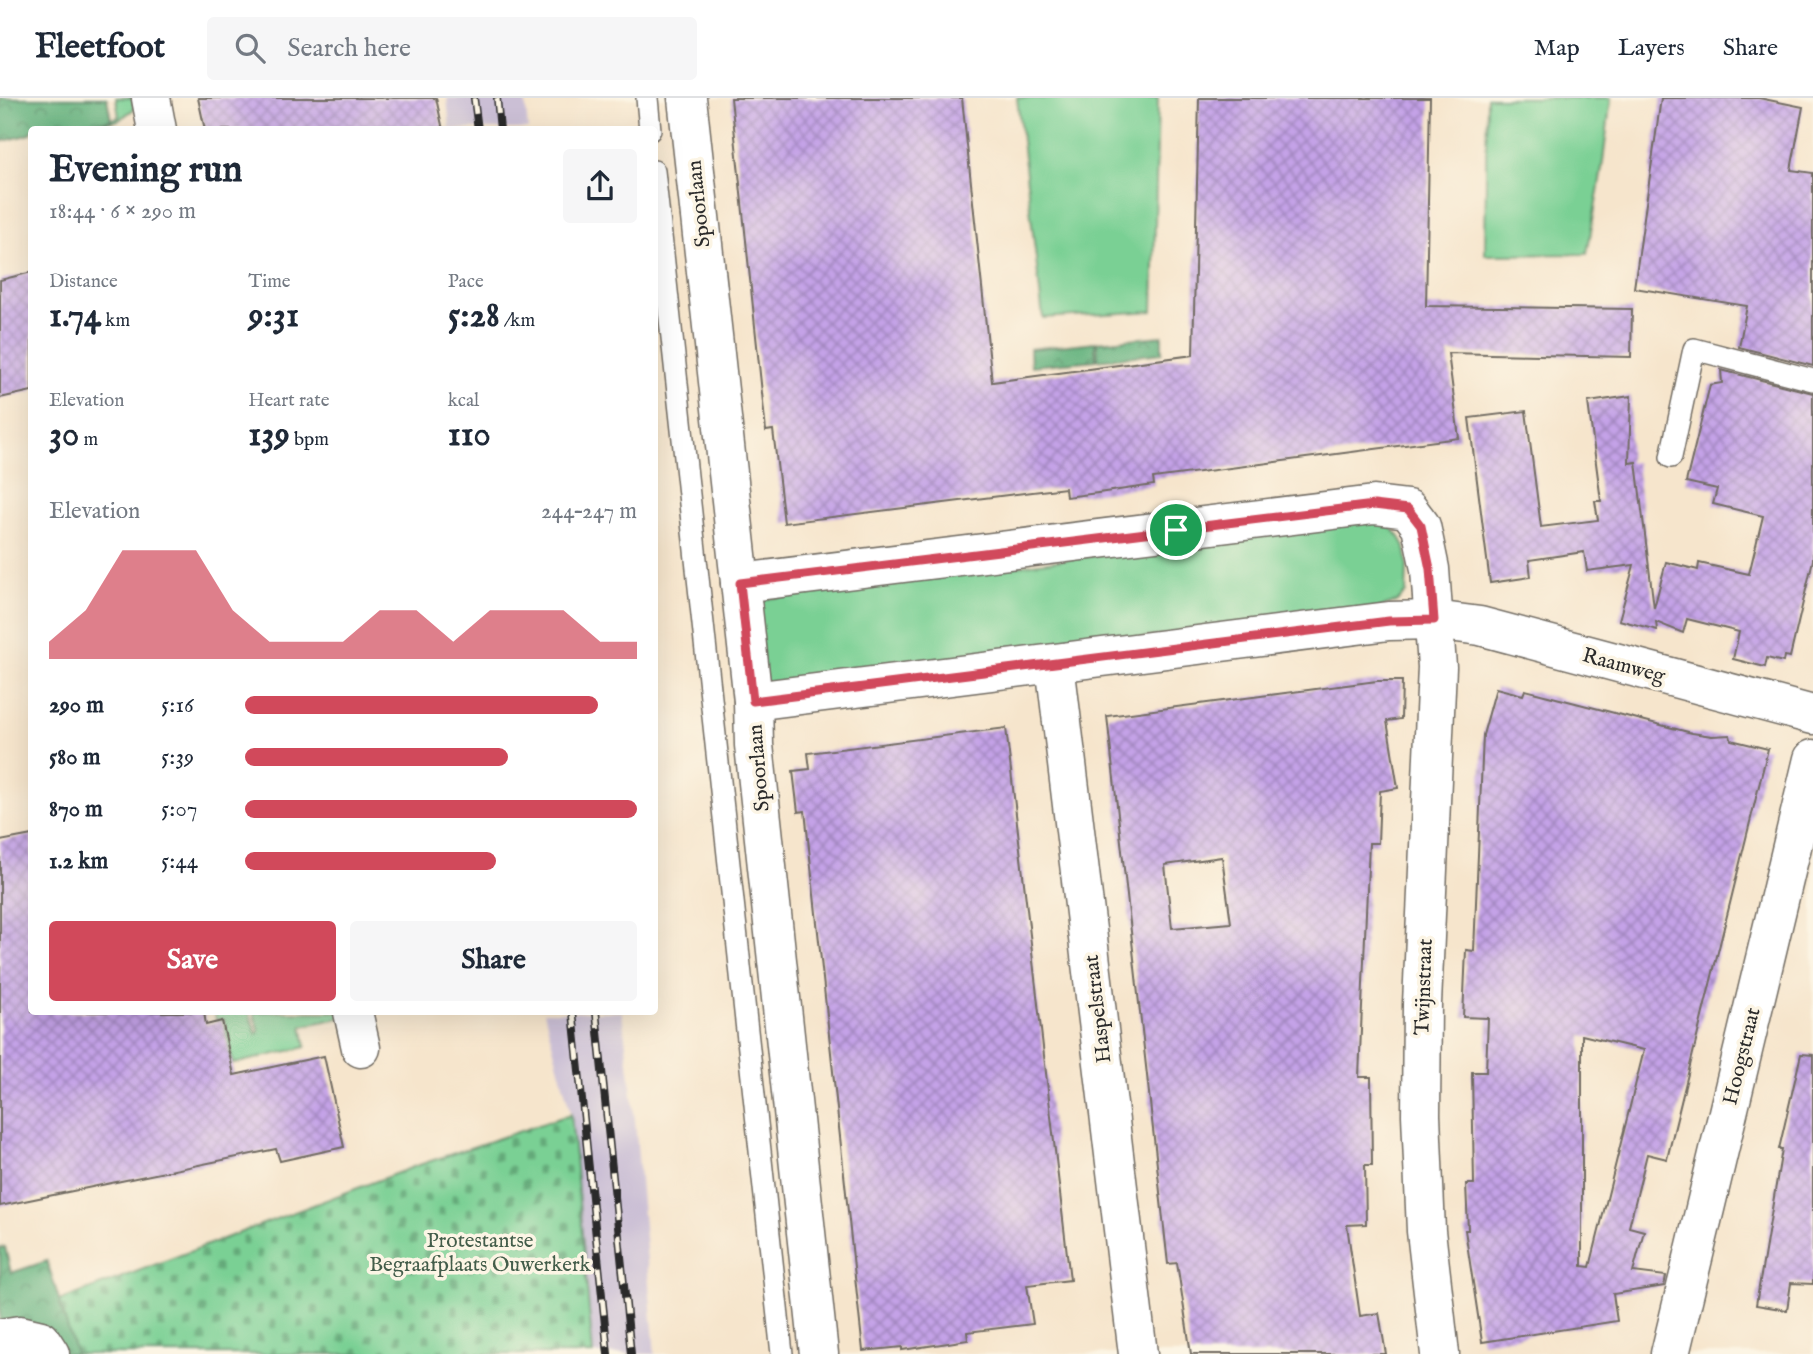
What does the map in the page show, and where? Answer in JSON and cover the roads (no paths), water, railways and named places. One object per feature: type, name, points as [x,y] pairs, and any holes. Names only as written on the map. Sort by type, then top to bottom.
[{"type":"street","points":[[151,98],[156,126]]},
{"type":"street","name":"Spoorlaan","points":[[687,98],[753,701],[754,745],[819,1354]]},
{"type":"street","points":[[740,583],[1374,505],[1408,509],[1421,526],[1430,569],[1434,620]]},
{"type":"street","name":"Raamweg","points":[[753,701],[1389,621],[1434,620],[1480,626],[1813,715]]},
{"type":"street","name":"Twijnstraat","points":[[1434,620],[1437,667],[1422,1004],[1421,1115],[1426,1231],[1440,1354]]},
{"type":"street","name":"Haspelstraat","points":[[1055,664],[1138,1354]]},
{"type":"street","name":"Hoogstraat","points":[[1670,1354],[1813,759]]},
{"type":"street","points":[[0,1338],[20,1335],[41,1340],[50,1354]]},
{"type":"lane","points":[[647,98],[650,126]]},
{"type":"lane","points":[[658,209],[782,1354]]},
{"type":"lane","points":[[1671,457],[1694,349],[1813,380]]},
{"type":"railway","points":[[474,98],[478,126]]},
{"type":"railway","points":[[497,98],[500,126]]},
{"type":"railway","points":[[573,1015],[608,1354]]},
{"type":"railway","points":[[596,1015],[631,1354]]},
{"type":"park label","name":"Protestantse Begraafplaats Ouwerkerk","points":[[480,1252]]}]
